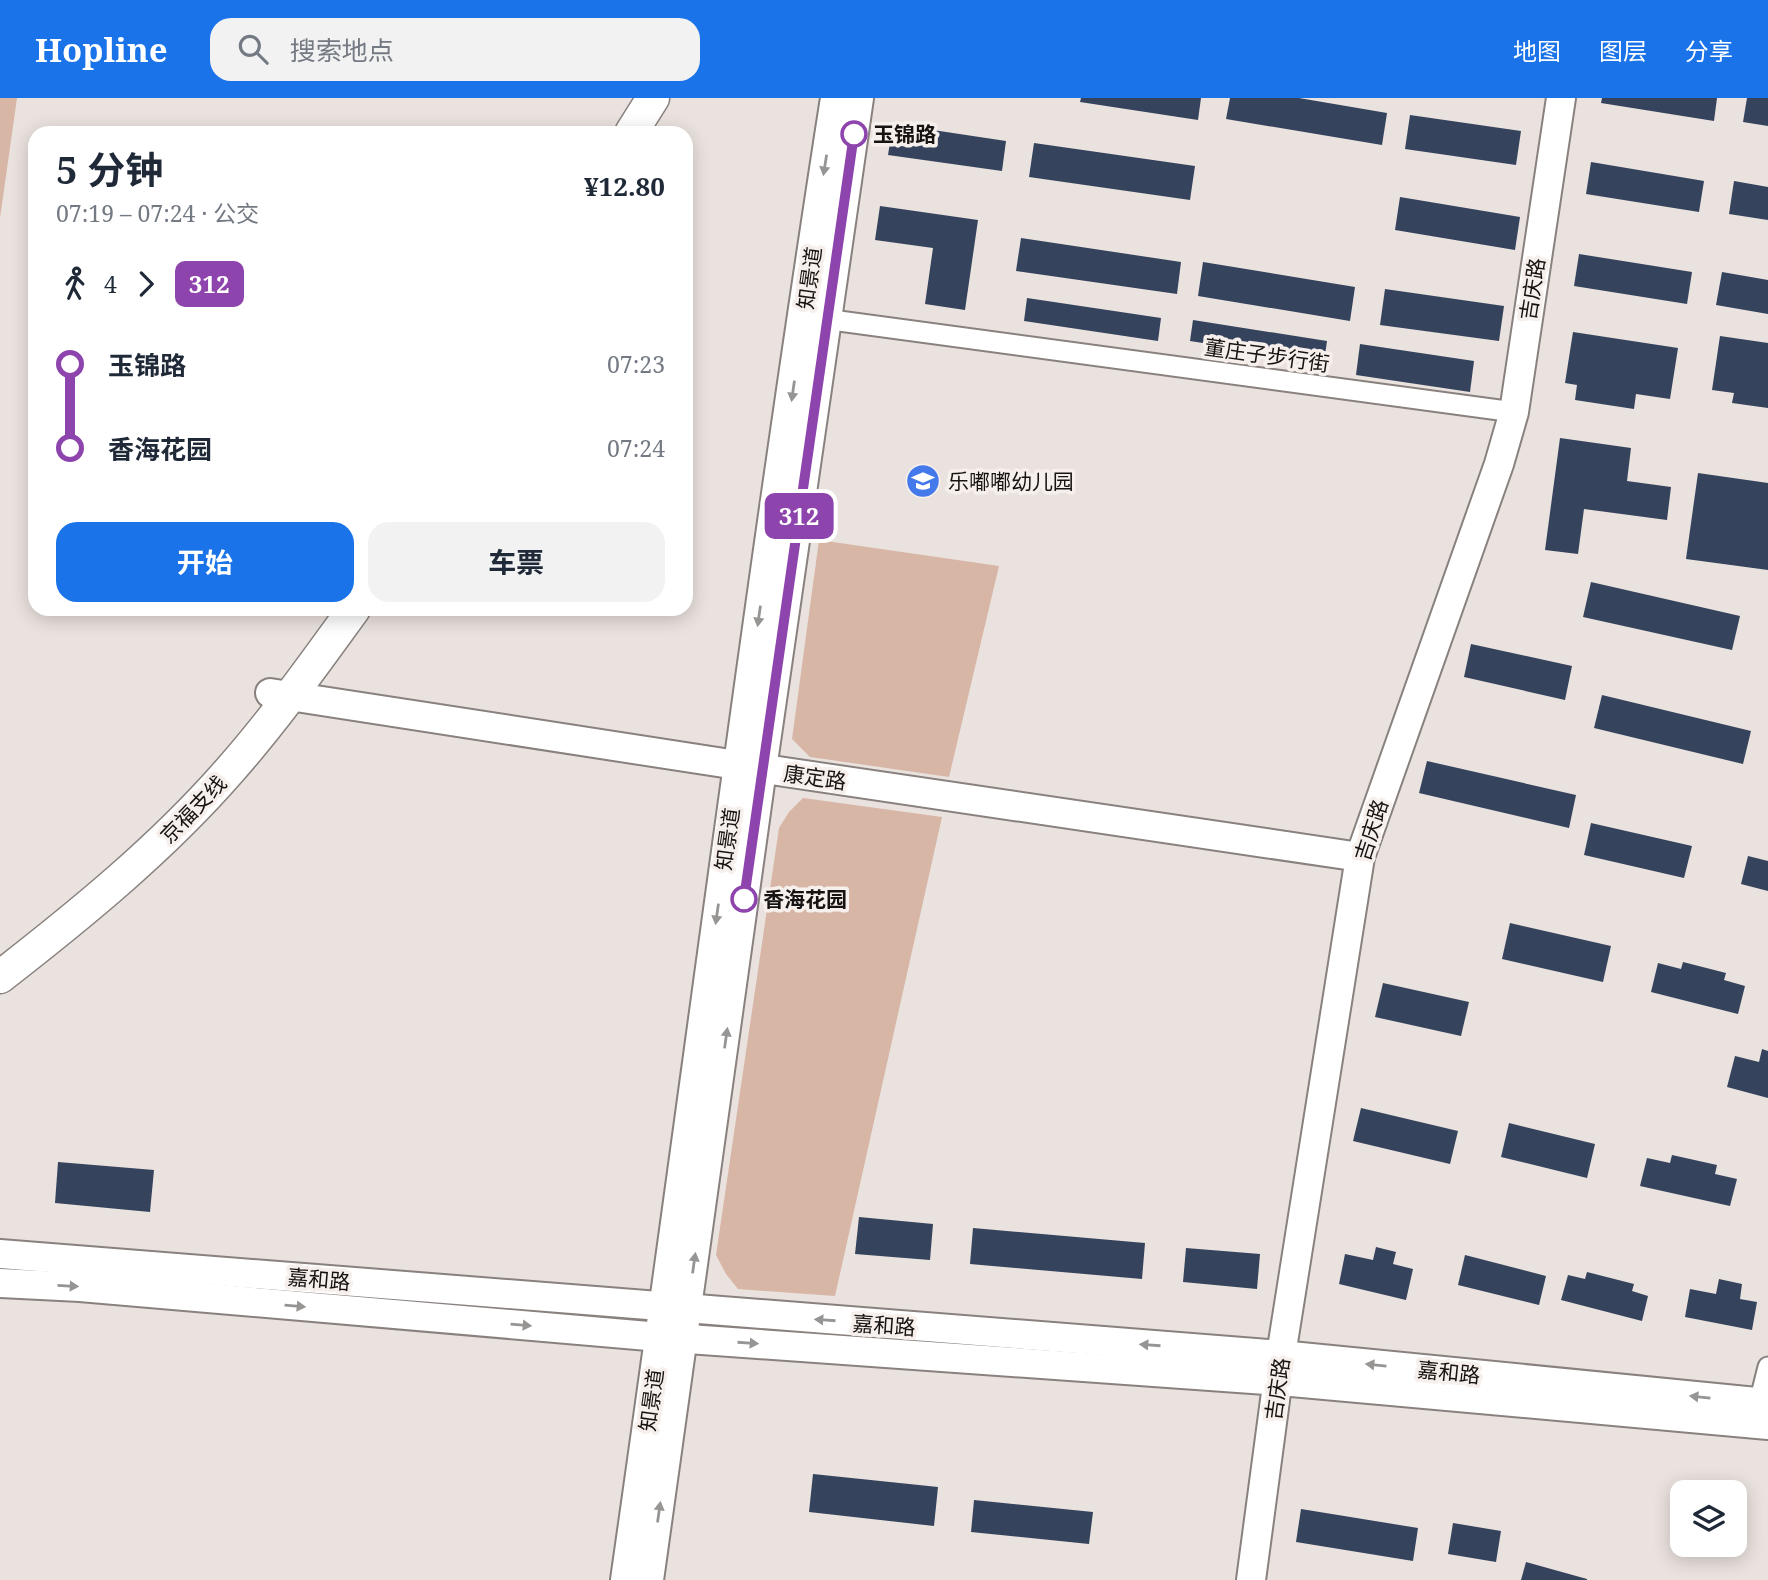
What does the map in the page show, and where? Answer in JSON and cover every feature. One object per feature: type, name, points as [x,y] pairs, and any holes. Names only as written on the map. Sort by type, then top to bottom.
[{"type":"main road","points":[[635,126],[653,98]]},
{"type":"main road","points":[[660,126],[677,98]]},
{"type":"main road","name":"知景道","points":[[816,318],[835,98]]},
{"type":"main road","name":"知景道","points":[[649,1580],[672,1338],[750,767],[816,318],[859,98]]},
{"type":"main road","name":"吉庆路","points":[[1251,1580],[1279,1368],[1360,857],[1499,464],[1514,412],[1561,98]]},
{"type":"main road","name":"京福支线","points":[[0,977],[62,929],[159,844],[229,771],[281,695],[324,616]]},
{"type":"main road","name":"京福支线","points":[[0,952],[92,878],[149,824],[218,753],[281,695],[348,616]]},
{"type":"main road","name":"康定路","points":[[281,695],[1360,857]]},
{"type":"main road","name":"嘉和路","points":[[0,1254],[676,1309],[1279,1368],[1765,1410]]},
{"type":"main road","name":"嘉和路","points":[[0,1283],[80,1287],[672,1338],[1279,1368]]},
{"type":"main road","name":"知景道","points":[[625,1580],[672,1338]]},
{"type":"street","name":"董庄子步行街","points":[[816,318],[1514,412]]},
{"type":"street","points":[[1765,1410],[1768,1367]]},
{"type":"shaded area","points":[[0,98],[17,98],[0,218]]},
{"type":"shaded area","points":[[819,540],[999,566],[949,777],[810,757],[792,739]]},
{"type":"shaded area","points":[[803,798],[942,817],[835,1296],[738,1289],[716,1255],[779,828],[789,812]]},
{"type":"building","points":[[1081,98],[1201,98],[1198,120],[1080,102]]},
{"type":"building","points":[[1230,98],[1299,98],[1387,113],[1382,145],[1226,119]]},
{"type":"building","points":[[1602,98],[1717,98],[1714,121],[1601,103]]},
{"type":"building","points":[[1747,98],[1768,98],[1768,126],[1743,122]]},
{"type":"building","points":[[1410,115],[1521,131],[1516,165],[1405,149]]},
{"type":"building","points":[[893,124],[1006,141],[1002,171],[888,155]]},
{"type":"building","points":[[1034,143],[1195,166],[1190,200],[1029,177]]},
{"type":"building","points":[[1591,162],[1704,181],[1699,212],[1586,194]]},
{"type":"building","points":[[1734,181],[1768,187],[1768,220],[1729,214]]},
{"type":"building","points":[[1400,197],[1520,217],[1515,250],[1395,230]]},
{"type":"building","points":[[880,206],[978,220],[965,310],[925,304],[933,248],[875,240]]},
{"type":"building","points":[[1021,238],[1181,262],[1177,294],[1016,271]]},
{"type":"building","points":[[1579,254],[1692,272],[1687,304],[1574,286]]},
{"type":"building","points":[[1203,262],[1355,287],[1350,321],[1198,296]]},
{"type":"building","points":[[1722,272],[1768,280],[1768,314],[1716,305]]},
{"type":"building","points":[[1385,289],[1504,306],[1499,341],[1380,325]]},
{"type":"building","points":[[1027,298],[1161,318],[1158,341],[1024,321]]},
{"type":"building","points":[[1193,320],[1327,341],[1324,362],[1190,341]]},
{"type":"building","points":[[1573,332],[1678,348],[1670,399],[1636,394],[1634,409],[1575,400],[1577,385],[1565,383]]},
{"type":"building","points":[[1720,336],[1768,343],[1768,408],[1732,403],[1734,393],[1712,390]]},
{"type":"building","points":[[1360,344],[1474,361],[1470,392],[1356,375]]},
{"type":"building","points":[[1560,438],[1631,448],[1627,481],[1671,487],[1667,520],[1584,509],[1578,554],[1545,550]]},
{"type":"building","points":[[1698,473],[1768,483],[1768,570],[1686,559]]},
{"type":"building","points":[[1591,582],[1740,616],[1732,650],[1583,617]]},
{"type":"building","points":[[1471,644],[1572,666],[1565,700],[1464,677]]},
{"type":"building","points":[[1602,695],[1751,731],[1743,764],[1594,728]]},
{"type":"building","points":[[1427,761],[1576,795],[1569,828],[1419,793]]},
{"type":"building","points":[[1591,823],[1692,846],[1684,878],[1584,855]]},
{"type":"building","points":[[1748,856],[1768,861],[1768,891],[1741,884]]},
{"type":"building","points":[[1510,923],[1611,946],[1603,982],[1502,959]]},
{"type":"building","points":[[1683,962],[1726,973],[1724,980],[1745,986],[1738,1014],[1651,992],[1658,963],[1681,969]]},
{"type":"building","points":[[1383,983],[1469,1002],[1461,1036],[1375,1017]]},
{"type":"building","points":[[1762,1049],[1768,1051],[1768,1098],[1727,1087],[1735,1056],[1759,1062]]},
{"type":"building","points":[[1361,1108],[1458,1131],[1450,1164],[1353,1141]]},
{"type":"building","points":[[1509,1123],[1595,1144],[1587,1178],[1501,1157]]},
{"type":"building","points":[[1672,1155],[1717,1165],[1715,1174],[1737,1179],[1730,1206],[1640,1186],[1647,1158],[1670,1163]]},
{"type":"building","points":[[58,1162],[154,1170],[150,1212],[55,1203]]},
{"type":"building","points":[[859,1217],[933,1224],[930,1260],[855,1254]]},
{"type":"building","points":[[973,1228],[1145,1243],[1142,1279],[970,1264]]},
{"type":"building","points":[[1376,1247],[1396,1252],[1393,1264],[1413,1269],[1406,1300],[1339,1284],[1345,1254],[1373,1260]]},
{"type":"building","points":[[1186,1248],[1260,1254],[1257,1289],[1183,1282]]},
{"type":"building","points":[[1465,1255],[1546,1276],[1539,1305],[1458,1285]]},
{"type":"building","points":[[1587,1272],[1634,1284],[1632,1291],[1648,1296],[1642,1321],[1561,1300],[1568,1275],[1585,1279]]},
{"type":"building","points":[[1719,1279],[1742,1284],[1740,1299],[1757,1302],[1752,1330],[1685,1317],[1690,1289],[1716,1294]]},
{"type":"building","points":[[813,1474],[938,1487],[934,1526],[809,1512]]},
{"type":"building","points":[[974,1500],[1093,1512],[1089,1544],[971,1532]]},
{"type":"building","points":[[1301,1509],[1418,1528],[1413,1561],[1296,1542]]},
{"type":"building","points":[[1453,1523],[1501,1531],[1496,1562],[1448,1554]]},
{"type":"building","points":[[1526,1562],[1587,1579],[1587,1580],[1521,1580]]},
{"type":"bus line","name":"312","points":[[744,899],[854,134]]},
{"type":"place","name":"玉锦路","points":[[854,134]]},
{"type":"place","name":"乐嘟嘟幼儿园","points":[[923,481]]},
{"type":"place","name":"香海花园","points":[[744,899]]}]
